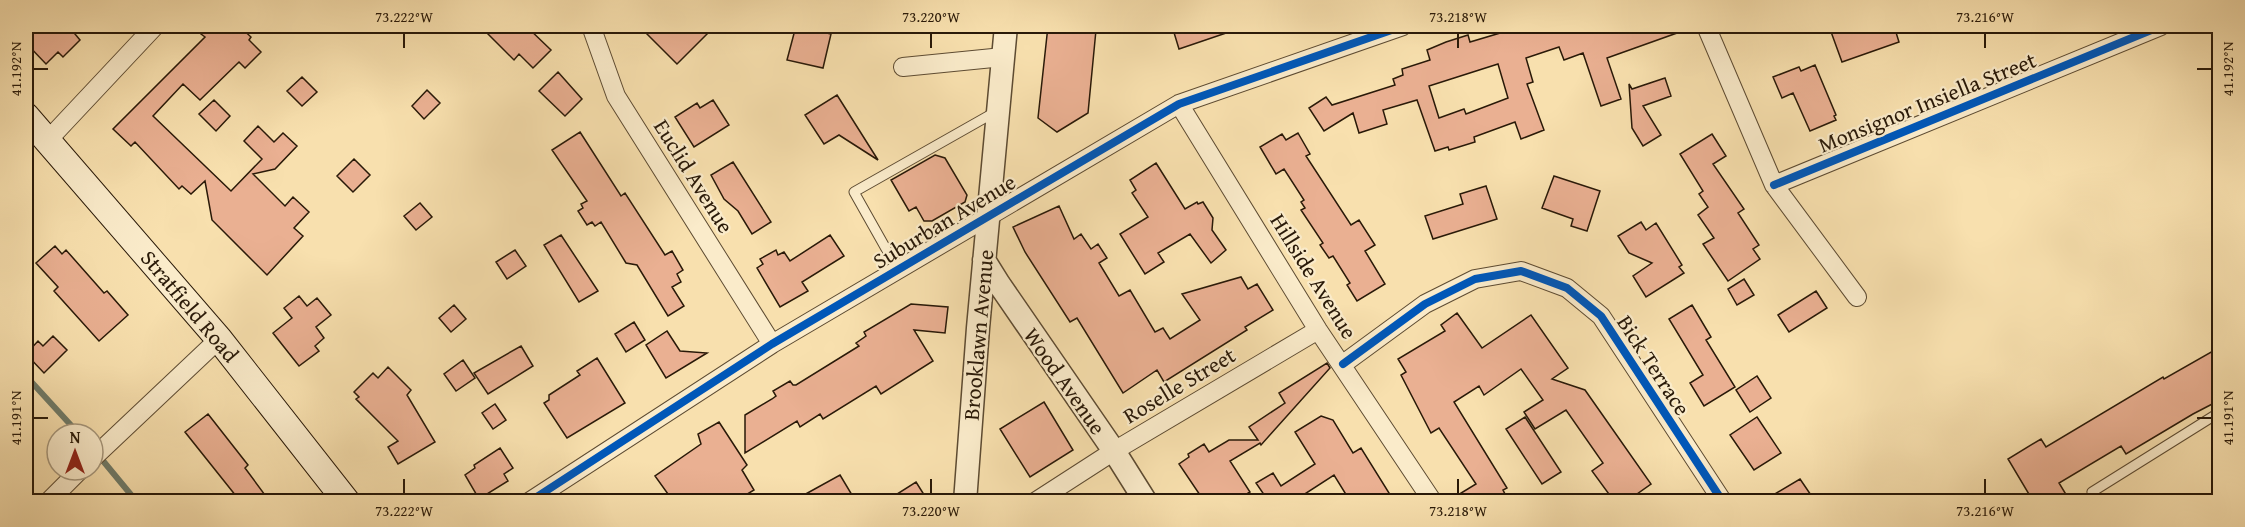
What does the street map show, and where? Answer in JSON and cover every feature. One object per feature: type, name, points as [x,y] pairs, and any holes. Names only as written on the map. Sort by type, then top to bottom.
[{"type":"main road","name":"Stratfield Road","points":[[26,116],[219,339],[347,501]]},
{"type":"street","points":[[48,140],[155,26]]},
{"type":"street","name":"Euclid Avenue","points":[[591,26],[616,96],[772,344]]},
{"type":"street","name":"Brooklawn Avenue","points":[[965,501],[1006,26]]},
{"type":"street","name":"Suburban Avenue","points":[[529,501],[772,344],[1179,104],[1403,26]]},
{"type":"street","points":[[1706,26],[1774,184],[1857,297]]},
{"type":"street","name":"Monsignor Insiella Street","points":[[1774,184],[2161,26]]},
{"type":"street","points":[[903,67],[1003,57]]},
{"type":"street","name":"Hillside Avenue","points":[[1179,104],[1318,330],[1433,501]]},
{"type":"street","name":"Wood Avenue","points":[[984,260],[1146,501]]},
{"type":"street","name":"Bick Terrace","points":[[1343,364],[1425,304],[1475,279],[1521,271],[1568,288],[1601,316],[1723,501]]},
{"type":"street","name":"Roselle Street","points":[[1035,501],[1114,451],[1318,330]]},
{"type":"street","points":[[105,448],[219,339]]},
{"type":"street","points":[[48,501],[68,482]]},
{"type":"lane","points":[[898,270],[854,192],[998,110]]},
{"type":"lane","points":[[2096,501],[2092,492],[2220,412]]},
{"type":"building","points":[[37,26],[83,26],[75,34],[80,40],[63,57],[58,52],[46,64],[26,43],[31,38],[28,35]]},
{"type":"building","points":[[210,26],[239,26],[251,37],[249,40],[261,52],[245,68],[239,62],[200,100],[183,84],[153,116],[231,191],[262,159],[244,141],[258,126],[274,142],[283,133],[297,146],[275,169],[253,174],[285,206],[293,197],[309,212],[294,228],[303,236],[267,275],[212,220],[205,181],[191,194],[182,186],[179,189],[135,142],[131,146],[113,129],[205,37],[201,34]]},
{"type":"building","points":[[480,26],[526,26],[551,50],[533,68],[519,54],[514,60]]},
{"type":"building","points":[[639,26],[715,26],[677,64]]},
{"type":"building","points":[[796,26],[831,34],[823,68],[787,60]]},
{"type":"building","points":[[1048,26],[1096,30],[1088,113],[1057,132],[1038,118]]},
{"type":"building","points":[[1172,26],[1234,26],[1235,30],[1179,49]]},
{"type":"building","points":[[1542,26],[1690,26],[1691,28],[1607,58],[1621,99],[1601,106],[1583,53],[1564,60],[1559,47],[1526,58],[1533,82],[1527,84],[1544,130],[1521,139],[1515,122],[1474,137],[1475,142],[1449,150],[1448,147],[1435,151],[1417,100],[1383,110],[1387,124],[1359,133],[1353,113],[1324,131],[1309,108],[1326,97],[1332,105],[1395,85],[1393,79],[1403,75],[1402,69],[1430,60],[1427,50],[1446,42],[1468,35],[1470,42],[1517,28],[1518,33]],"holes":[[[1498,64],[1508,98],[1466,114],[1464,109],[1439,118],[1429,86]]]},
{"type":"building","points":[[1841,26],[1894,26],[1899,42],[1842,62],[1830,29]]},
{"type":"building","points":[[1815,65],[1836,120],[1810,131],[1793,93],[1782,98],[1773,77],[1799,67],[1801,71]]},
{"type":"building","points":[[558,72],[582,99],[565,116],[539,91]]},
{"type":"building","points":[[302,77],[317,92],[302,106],[287,91]]},
{"type":"building","points":[[1665,78],[1671,96],[1643,106],[1661,135],[1643,146],[1632,128],[1629,84],[1632,89]]},
{"type":"building","points":[[427,90],[440,103],[424,119],[412,106]]},
{"type":"building","points":[[837,95],[878,160],[839,135],[824,144],[805,115]]},
{"type":"building","points":[[214,100],[230,116],[216,131],[199,114]]},
{"type":"building","points":[[713,100],[729,125],[694,147],[675,117],[697,103],[700,108]]},
{"type":"building","points":[[580,132],[621,196],[625,193],[665,255],[672,251],[683,270],[677,274],[681,282],[672,287],[684,306],[668,316],[637,265],[626,263],[601,222],[595,226],[592,222],[587,225],[578,211],[583,208],[581,204],[587,201],[552,150]]},
{"type":"building","points":[[1298,133],[1310,154],[1306,156],[1351,225],[1359,220],[1375,245],[1365,251],[1385,284],[1357,301],[1347,285],[1350,283],[1333,256],[1329,258],[1320,245],[1323,243],[1301,210],[1305,208],[1301,202],[1304,200],[1284,169],[1276,174],[1260,147],[1282,134],[1286,140]]},
{"type":"building","points":[[1712,134],[1726,156],[1713,164],[1744,209],[1738,213],[1759,245],[1753,249],[1760,259],[1728,281],[1703,244],[1714,238],[1698,215],[1708,207],[1699,194],[1703,191],[1680,154]]},
{"type":"building","points":[[935,155],[945,158],[967,195],[965,202],[932,221],[924,221],[916,207],[909,211],[891,180]]},
{"type":"building","points":[[354,159],[370,175],[353,192],[337,176]]},
{"type":"building","points":[[733,162],[771,222],[752,234],[738,211],[724,199],[711,175]]},
{"type":"building","points":[[1156,163],[1185,209],[1197,202],[1198,204],[1203,202],[1213,218],[1212,230],[1226,250],[1211,263],[1190,234],[1158,253],[1164,262],[1145,274],[1120,234],[1148,217],[1132,193],[1136,190],[1130,180]]},
{"type":"building","points":[[1554,176],[1600,191],[1587,231],[1571,226],[1573,219],[1542,208]]},
{"type":"building","points":[[1486,186],[1497,219],[1433,239],[1425,216],[1463,204],[1460,194]]},
{"type":"building","points":[[420,203],[432,217],[416,230],[404,216]]},
{"type":"building","points":[[1059,206],[1074,239],[1081,234],[1091,249],[1098,244],[1107,258],[1099,263],[1119,296],[1130,290],[1155,332],[1163,328],[1170,339],[1200,320],[1182,294],[1241,277],[1248,289],[1257,284],[1273,310],[1245,327],[1247,330],[1164,382],[1157,370],[1123,393],[1077,318],[1070,322],[1025,252],[1013,227]]},
{"type":"building","points":[[1641,222],[1646,230],[1656,223],[1682,265],[1679,267],[1684,273],[1646,297],[1633,276],[1652,263],[1629,253],[1618,236]]},
{"type":"building","points":[[561,235],[598,291],[579,302],[544,245]]},
{"type":"building","points":[[830,235],[844,256],[802,282],[808,291],[780,307],[757,268],[763,264],[760,259],[776,250],[778,255],[784,252],[790,261]]},
{"type":"building","points":[[55,246],[62,254],[66,250],[104,293],[107,291],[128,315],[99,341],[54,291],[58,287],[36,263]]},
{"type":"building","points":[[515,250],[526,266],[507,279],[496,262]]},
{"type":"building","points":[[1744,279],[1754,295],[1737,305],[1728,289]]},
{"type":"building","points":[[1816,291],[1827,308],[1789,332],[1778,315]]},
{"type":"building","points":[[299,296],[307,306],[317,298],[331,315],[316,327],[324,338],[315,346],[319,351],[299,366],[273,333],[292,318],[284,308]]},
{"type":"building","points":[[911,304],[948,307],[945,333],[914,330],[933,361],[881,394],[876,386],[823,419],[820,414],[800,427],[797,421],[745,453],[745,415],[776,396],[773,391],[790,381],[796,385],[859,346],[856,343],[866,336],[864,332]]},
{"type":"building","points":[[454,305],[466,319],[451,332],[439,318]]},
{"type":"building","points":[[1692,305],[1711,337],[1706,340],[1735,387],[1704,406],[1690,383],[1703,375],[1669,319]]},
{"type":"building","points":[[1457,313],[1482,348],[1531,315],[1568,368],[1552,379],[1585,390],[1651,484],[1627,501],[1614,501],[1592,471],[1603,463],[1566,410],[1535,429],[1524,412],[1543,400],[1521,369],[1484,395],[1479,386],[1454,402],[1507,488],[1503,490],[1506,496],[1497,501],[1448,501],[1476,484],[1439,428],[1431,433],[1401,375],[1406,372],[1398,359],[1445,331],[1441,325]]},
{"type":"building","points":[[634,322],[645,340],[626,352],[615,334]]},
{"type":"building","points":[[667,331],[680,351],[707,353],[666,378],[646,345]]},
{"type":"building","points":[[53,336],[67,350],[44,373],[26,354],[38,341],[43,346]]},
{"type":"building","points":[[521,346],[533,366],[488,394],[474,373]]},
{"type":"building","points":[[2220,347],[2220,400],[2126,454],[2121,446],[2059,483],[2070,501],[2033,501],[2008,459],[2041,439],[2046,447],[2163,377],[2164,379]]},
{"type":"building","points":[[597,358],[625,403],[567,438],[544,403],[549,400],[549,395],[580,375],[577,371]]},
{"type":"building","points":[[463,360],[475,378],[456,391],[444,374]]},
{"type":"building","points":[[1327,363],[1330,368],[1261,445],[1260,443],[1230,461],[1250,492],[1235,501],[1204,501],[1179,464],[1189,457],[1188,454],[1204,444],[1209,452],[1229,440],[1258,440],[1249,427],[1285,403],[1279,393]]},
{"type":"building","points":[[388,367],[411,390],[407,395],[435,442],[398,464],[388,447],[398,441],[356,399],[359,397],[354,392],[373,373],[378,378]]},
{"type":"building","points":[[1757,376],[1771,398],[1750,412],[1736,390]]},
{"type":"building","points":[[1044,402],[1073,450],[1030,477],[1000,429]]},
{"type":"building","points":[[495,404],[506,420],[493,429],[482,413]]},
{"type":"building","points":[[208,414],[248,465],[245,468],[265,495],[257,501],[240,501],[185,432]]},
{"type":"building","points":[[1321,416],[1333,420],[1353,453],[1361,448],[1394,501],[1350,501],[1334,475],[1294,501],[1258,501],[1265,496],[1256,483],[1273,473],[1281,486],[1315,464],[1295,432]]},
{"type":"building","points":[[1525,417],[1561,472],[1542,484],[1506,429]]},
{"type":"building","points":[[1757,417],[1781,453],[1754,470],[1730,435]]},
{"type":"building","points":[[719,422],[747,465],[742,470],[754,490],[736,501],[673,501],[655,476],[701,444],[698,434]]},
{"type":"building","points":[[500,448],[513,468],[504,474],[508,481],[479,499],[465,475],[475,468],[474,465]]},
{"type":"building","points":[[840,475],[852,495],[841,501],[793,501]]},
{"type":"building","points":[[1800,479],[1815,501],[1763,501]]},
{"type":"building","points":[[916,482],[928,501],[886,501]]},
{"type":"waterway","points":[[26,376],[68,422]]},
{"type":"waterway","points":[[105,463],[137,502]]},
{"type":"cycle path","points":[[529,502],[772,344],[1179,104],[1403,26]]},
{"type":"cycle path","points":[[1774,185],[2161,26]]},
{"type":"cycle path","points":[[1343,364],[1425,304],[1475,279],[1521,271],[1567,288],[1601,316],[1723,502]]}]
